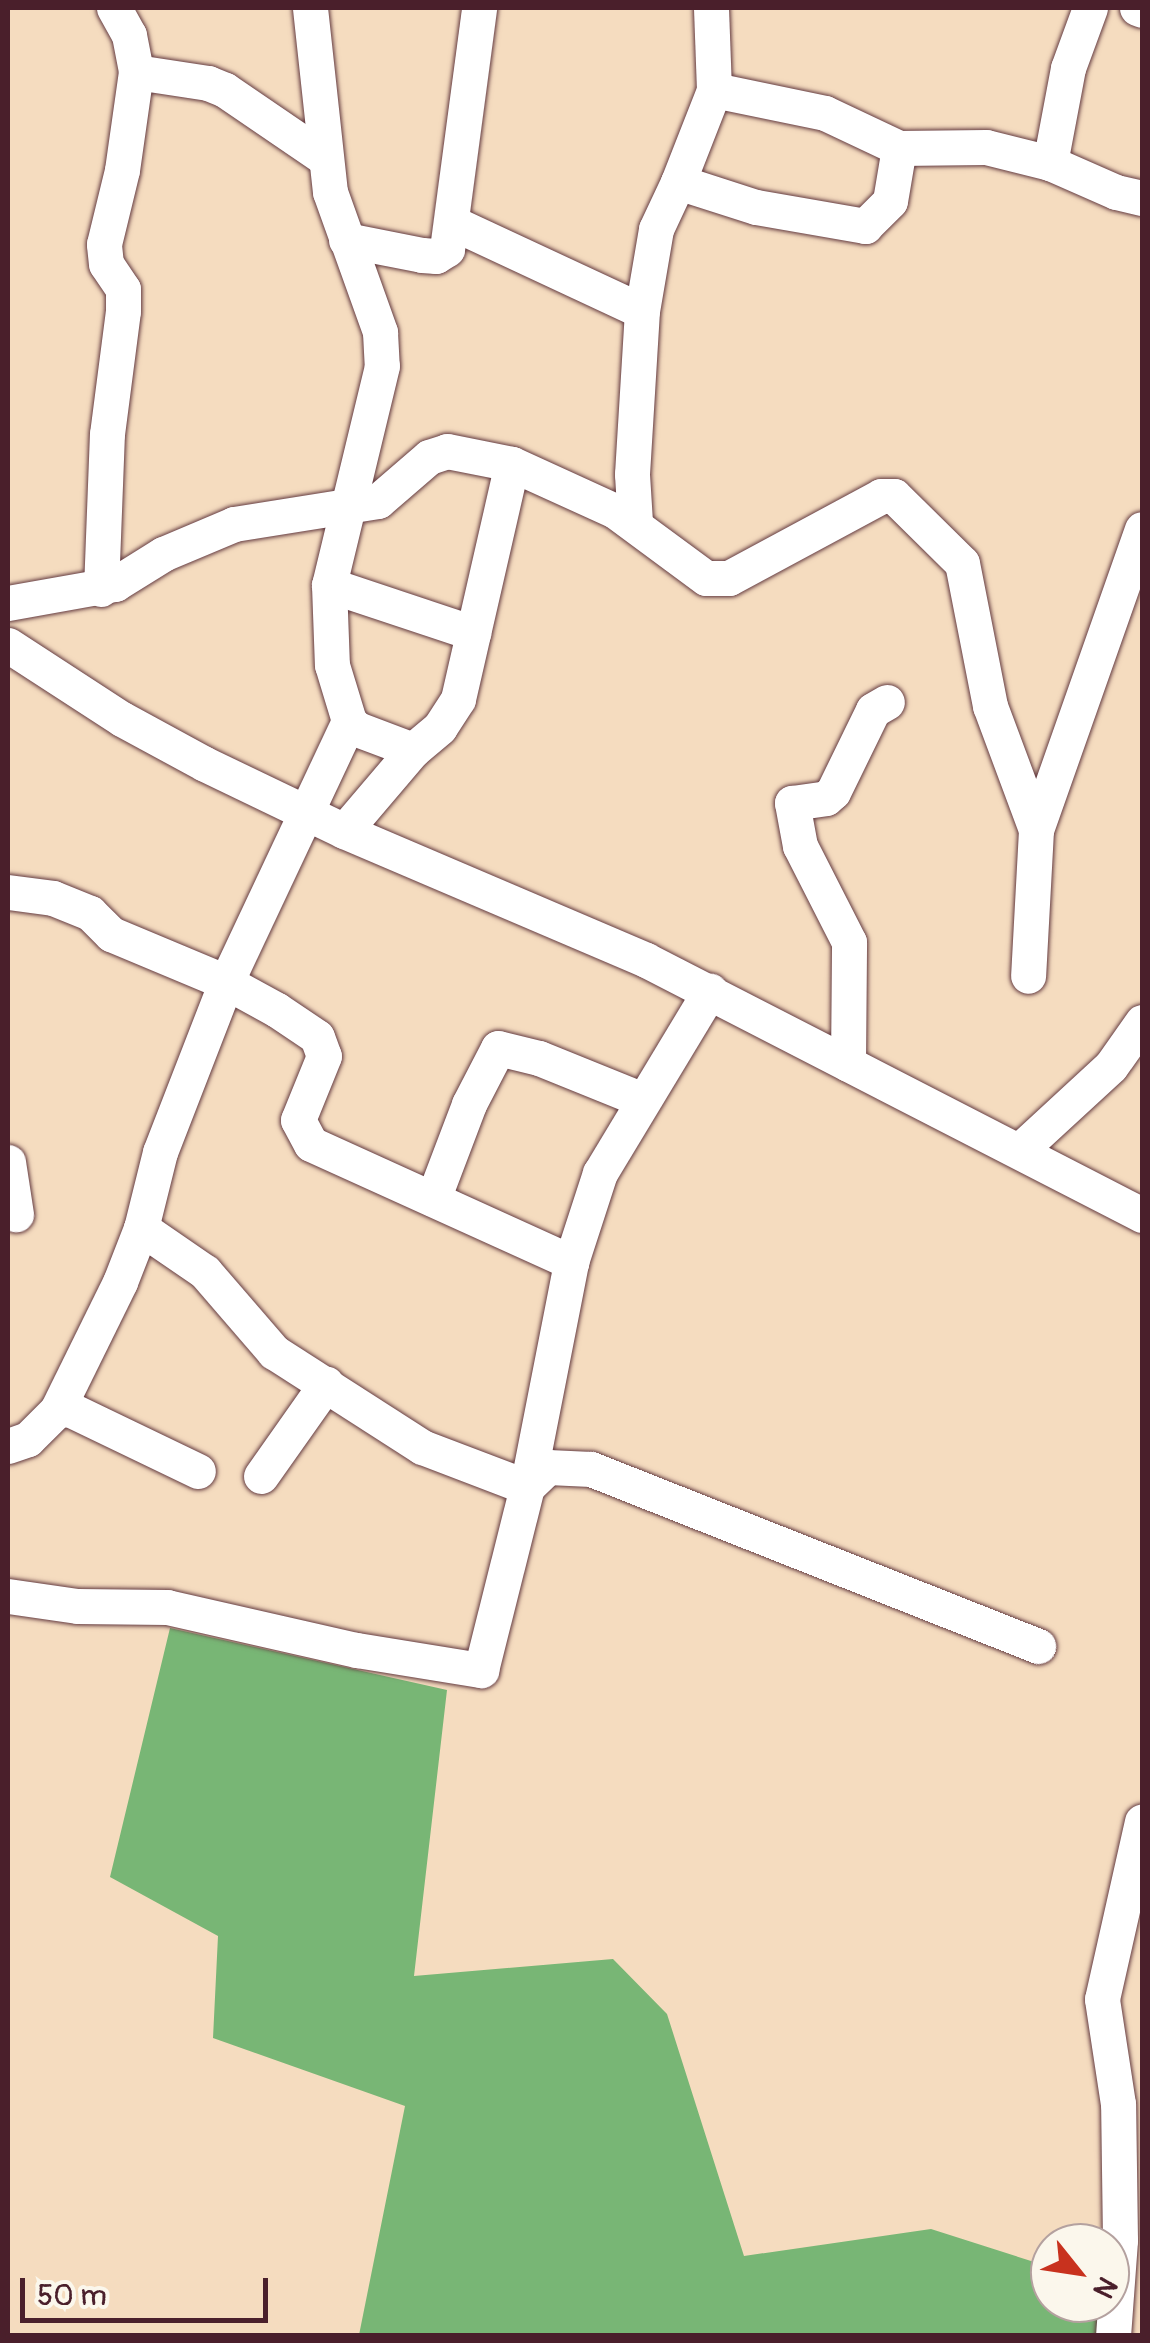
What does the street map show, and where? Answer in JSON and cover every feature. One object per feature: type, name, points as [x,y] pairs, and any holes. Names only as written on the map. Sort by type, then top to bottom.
[{"type":"street","points":[[101,589],[107,434],[123,311],[123,289],[106,264],[104,244],[122,170],[136,72],[129,35],[114,8]]},
{"type":"street","points":[[310,8],[330,192],[380,332],[382,366],[329,584],[332,664],[349,721],[357,728],[413,750]]},
{"type":"street","points":[[346,240],[436,256],[447,249],[479,8]]},
{"type":"street","points":[[635,522],[632,474],[642,311],[656,228],[714,90],[711,8]]},
{"type":"street","points":[[1050,164],[1068,68],[1090,8]]},
{"type":"street","points":[[136,72],[208,83],[225,90],[326,159]]},
{"type":"street","points":[[714,90],[824,113],[899,148],[986,147],[1050,164],[1142,198]]},
{"type":"street","points":[[678,182],[756,207],[866,226],[890,201],[899,148]]},
{"type":"street","points":[[453,222],[642,311]]},
{"type":"street","points":[[8,604],[101,589],[163,554],[224,528],[389,496],[429,457],[448,451],[512,464],[635,522],[706,578],[730,578],[881,496],[906,503],[962,563],[990,706],[1036,830]]},
{"type":"street","points":[[344,831],[413,750],[448,717],[458,699],[512,464]]},
{"type":"street","points":[[1028,976],[1036,830],[1142,529]]},
{"type":"street","points":[[329,584],[473,633]]},
{"type":"street","points":[[8,645],[122,719],[303,812],[710,991],[1142,1214]]},
{"type":"street","points":[[848,1064],[849,942],[800,846],[792,803],[826,798],[833,792],[873,710],[888,702]]},
{"type":"street","points":[[8,1446],[28,1439],[57,1410],[120,1282],[140,1228],[160,1152],[226,982],[349,721]]},
{"type":"street","points":[[8,892],[53,898],[90,913],[111,934],[226,982],[317,1037],[324,1056],[298,1120],[311,1144],[571,1262]]},
{"type":"street","points":[[8,1596],[77,1606],[167,1607],[357,1650],[481,1670],[527,1487],[571,1262],[600,1172],[710,991]]},
{"type":"street","points":[[1020,1150],[1112,1066],[1142,1022]]},
{"type":"street","points":[[433,1199],[469,1104],[498,1048],[539,1058],[643,1100]]},
{"type":"street","points":[[8,1162],[16,1214]]},
{"type":"street","points":[[140,1228],[205,1272],[274,1352],[422,1446],[527,1487]]},
{"type":"street","points":[[261,1476],[326,1384]]},
{"type":"street","points":[[57,1410],[82,1413],[198,1471]]},
{"type":"street","points":[[527,1487],[548,1467],[591,1470],[1038,1646]]},
{"type":"street","points":[[1114,2336],[1120,2240],[1118,2104],[1102,1999],[1142,1821]]},
{"type":"green space","points":[[170,1628],[447,1690],[414,1976],[613,1959],[667,2014],[744,2256],[931,2229],[1030,2261],[1030,2323],[1103,2323],[1107,2335],[359,2335],[405,2106],[213,2038],[218,1936],[110,1877]]}]
